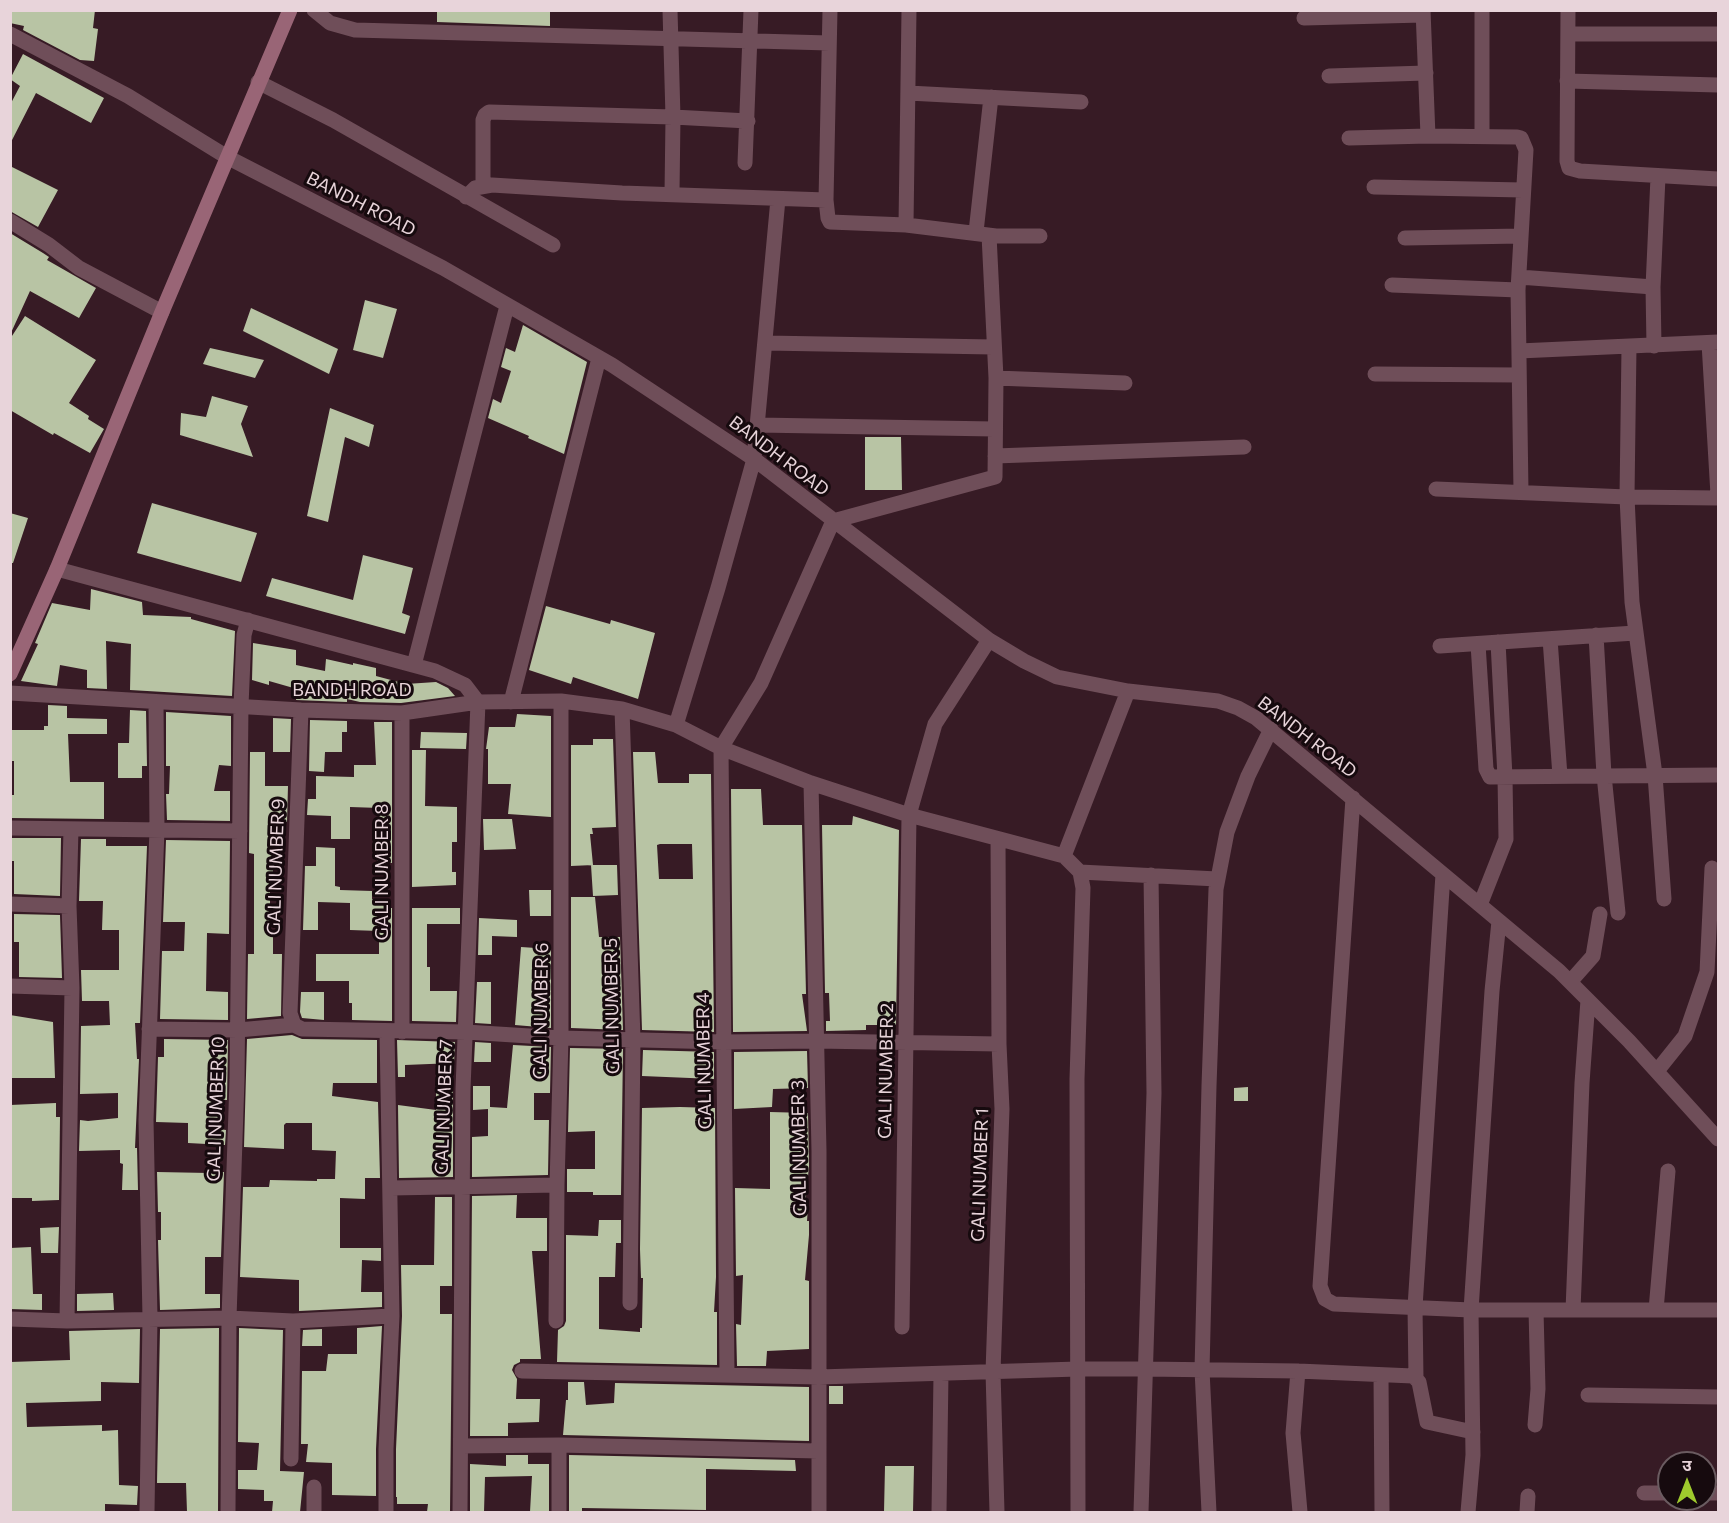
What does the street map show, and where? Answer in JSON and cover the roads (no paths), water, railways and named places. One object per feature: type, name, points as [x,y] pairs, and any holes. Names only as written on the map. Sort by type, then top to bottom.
[{"type":"street","points":[[11,674],[290,10]]},
{"type":"street","points":[[314,10],[330,23],[355,30],[670,40],[829,42]]},
{"type":"street","points":[[670,10],[673,117],[672,193]]},
{"type":"street","points":[[745,163],[751,10]]},
{"type":"street","points":[[830,10],[826,200],[828,218],[833,223],[906,225],[1005,237],[1040,236]]},
{"type":"street","points":[[906,225],[909,10]]},
{"type":"street","points":[[1482,10],[1482,136]]},
{"type":"street","points":[[1568,10],[1567,162],[1569,168],[1580,171],[1658,177],[1719,179]]},
{"type":"street","points":[[1304,18],[1423,13],[1428,136]]},
{"type":"street","name":"BANDH ROAD","points":[[10,34],[128,96],[227,157],[443,268],[645,386],[754,459],[989,639],[1047,673],[1067,680],[1128,691],[1228,704],[1256,718],[1570,982],[1719,1138]]},
{"type":"street","points":[[1568,34],[1719,34]]},
{"type":"street","points":[[1329,76],[1426,73]]},
{"type":"street","points":[[1567,81],[1719,85]]},
{"type":"street","points":[[258,82],[333,120],[553,245]]},
{"type":"street","points":[[908,93],[1082,102]]},
{"type":"street","points":[[721,748],[761,683],[833,521],[994,478],[996,378],[983,234],[991,97]]},
{"type":"street","points":[[483,185],[483,120],[484,115],[489,112],[748,121]]},
{"type":"street","points":[[1349,138],[1428,136],[1521,138],[1526,150],[1519,283],[1518,375],[1521,492]]},
{"type":"street","points":[[1654,346],[1653,287],[1658,177]]},
{"type":"street","points":[[466,197],[475,188],[483,185],[622,193],[826,200]]},
{"type":"street","points":[[1374,187],[1523,190]]},
{"type":"street","points":[[676,725],[754,459],[778,199]]},
{"type":"street","points":[[10,221],[49,245],[79,268],[162,312]]},
{"type":"street","points":[[1405,238],[1521,236]]},
{"type":"street","points":[[1392,285],[1519,283],[1653,287]]},
{"type":"street","points":[[414,665],[507,306]]},
{"type":"street","points":[[1436,489],[1627,497],[1719,497],[1714,342],[1519,351]]},
{"type":"street","points":[[766,343],[993,347]]},
{"type":"street","points":[[1629,347],[1627,497],[1635,633],[1655,775],[1664,899]]},
{"type":"street","points":[[511,702],[599,358]]},
{"type":"street","points":[[1375,374],[1518,375]]},
{"type":"street","points":[[996,378],[1125,382]]},
{"type":"street","points":[[758,425],[994,429]]},
{"type":"street","points":[[995,456],[1244,447]]},
{"type":"street","points":[[57,569],[414,665],[445,675],[465,685],[478,702]]},
{"type":"street","name":"GALI NUMBER 10","points":[[228,1512],[229,1318],[238,1030],[241,706],[244,635],[248,620]]},
{"type":"street","points":[[1440,646],[1635,633]]},
{"type":"street","points":[[1596,635],[1604,775],[1618,913]]},
{"type":"street","name":"GALI NUMBER 2","points":[[902,1327],[909,815],[935,724],[989,639]]},
{"type":"street","points":[[1550,639],[1560,776]]},
{"type":"street","points":[[1480,905],[1506,838],[1498,642]]},
{"type":"street","points":[[1478,644],[1486,772],[1492,778],[1719,775]]},
{"type":"street","points":[[1078,1512],[1077,1079],[1083,888],[1080,872],[1064,856],[1128,691]]},
{"type":"street","name":"BANDH ROAD","points":[[10,693],[301,710],[402,712],[478,702],[561,701],[622,709],[676,725],[721,748],[811,783],[909,815],[1064,856]]},
{"type":"street","name":"GALI NUMBER 6","points":[[556,1321],[561,1038],[561,701]]},
{"type":"street","points":[[147,1512],[150,1318],[146,1120],[157,830],[156,702]]},
{"type":"street","name":"GALI NUMBER 7","points":[[460,1512],[461,1187],[478,702]]},
{"type":"street","name":"GALI NUMBER 5","points":[[622,709],[633,1039],[630,1303]]},
{"type":"street","name":"GALI NUMBER 9","points":[[294,1025],[291,1013],[301,710]]},
{"type":"street","name":"GALI NUMBER 8","points":[[386,1512],[386,1449],[392,1316],[391,1188],[388,1171],[402,712]]},
{"type":"street","points":[[1209,1512],[1202,1370],[1217,879],[1231,821],[1248,776],[1271,729]]},
{"type":"street","name":"GALI NUMBER 4","points":[[721,748],[727,1374]]},
{"type":"street","name":"GALI NUMBER 3","points":[[811,783],[819,1151],[819,1512]]},
{"type":"street","points":[[1353,798],[1320,1286],[1325,1299],[1334,1304],[1471,1310],[1719,1310]]},
{"type":"street","points":[[10,828],[240,831]]},
{"type":"street","points":[[67,1321],[72,988],[69,906],[71,829]]},
{"type":"street","name":"GALI NUMBER 1","points":[[997,1512],[993,1372],[1002,1109],[999,1044],[998,839]]},
{"type":"street","points":[[1657,1071],[1685,1036],[1713,972],[1712,868]]},
{"type":"street","points":[[1080,872],[1217,879]]},
{"type":"street","points":[[1443,874],[1415,1307],[1416,1377],[1427,1422],[1473,1432]]},
{"type":"street","points":[[1142,1512],[1154,1093],[1151,875]]},
{"type":"street","points":[[10,904],[69,906]]},
{"type":"street","points":[[1570,982],[1593,956],[1600,914]]},
{"type":"street","points":[[1468,1512],[1473,1432],[1471,1310],[1492,991],[1499,921]]},
{"type":"street","points":[[10,986],[72,988]]},
{"type":"street","points":[[1573,1310],[1582,1083],[1588,1000]]},
{"type":"street","points":[[149,1029],[238,1030],[294,1025],[302,1029],[466,1032],[561,1038],[999,1044]]},
{"type":"street","points":[[1656,1310],[1668,1171]]},
{"type":"street","points":[[391,1188],[557,1185]]},
{"type":"street","points":[[1535,1425],[1538,1389],[1536,1310]]},
{"type":"street","points":[[10,1319],[67,1321],[229,1318],[293,1321],[392,1316]]},
{"type":"street","points":[[291,1459],[293,1321]]},
{"type":"street","points":[[522,1371],[819,1377],[1145,1369],[1298,1371],[1416,1377]]},
{"type":"street","points":[[1298,1371],[1293,1432],[1300,1512]]},
{"type":"street","points":[[939,1512],[941,1374]]},
{"type":"street","points":[[1381,1375],[1382,1512]]},
{"type":"street","points":[[1588,1395],[1719,1397]]},
{"type":"street","points":[[559,1445],[559,1512]]},
{"type":"street","points":[[461,1446],[559,1445],[818,1450]]},
{"type":"street","points":[[314,1487],[314,1512]]},
{"type":"street","points":[[1644,1493],[1657,1493]]},
{"type":"street","points":[[1527,1512],[1528,1496]]}]
